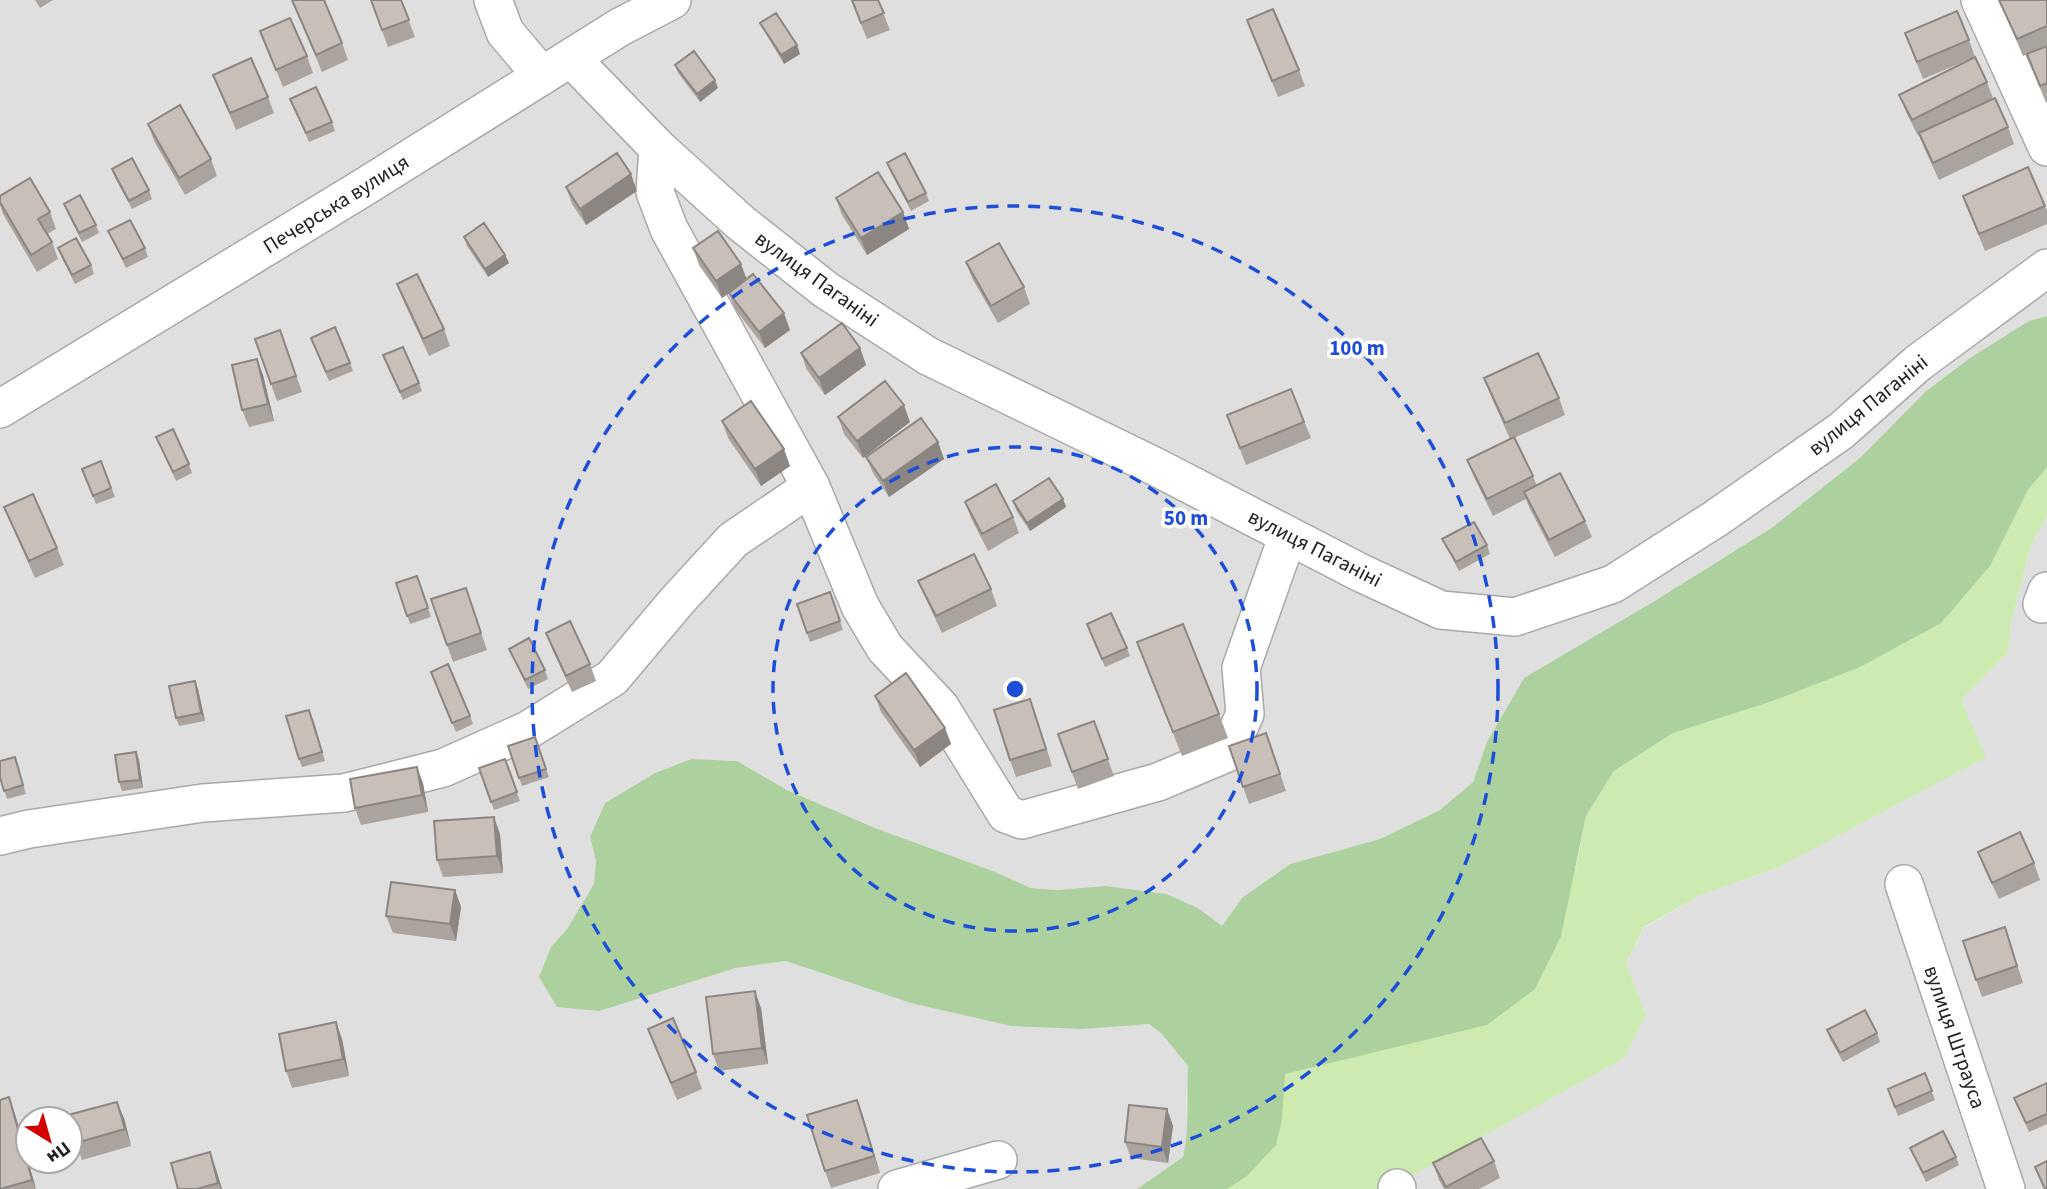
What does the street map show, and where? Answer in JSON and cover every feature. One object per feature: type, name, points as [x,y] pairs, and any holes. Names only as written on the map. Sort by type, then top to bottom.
[{"type":"street","name":"вулиця Паганіні","points":[[493,0],[505,32],[557,67],[657,148],[741,223],[826,290],[928,356],[1158,468],[1361,573],[1441,610],[1515,617],[1613,584],[1716,519],[1841,431],[1919,363],[2047,268]]},
{"type":"street","name":"Печерська вулиця","points":[[0,410],[620,27],[672,0]]},
{"type":"street","points":[[1980,0],[2047,147]]},
{"type":"street","points":[[657,148],[655,192],[669,229],[811,487],[860,606],[885,648],[940,707],[1006,814],[1022,820],[1158,782],[1227,753],[1245,714],[1241,668],[1288,535]]},
{"type":"street","points":[[0,836],[29,829],[203,803],[344,793],[443,768],[528,730],[612,678],[733,540],[811,487]]},
{"type":"street","name":"вулиця Штрауса","points":[[1904,884],[2006,1189]]},
{"type":"street","points":[[897,1189],[998,1160]]},
{"type":"shaded area","points":[[0,0],[2047,0],[2047,316],[2029,321],[1925,392],[1861,457],[1803,504],[1773,527],[1653,602],[1487,742],[1473,782],[1440,810],[1380,839],[1290,864],[1242,898],[1222,927],[1198,908],[1031,888],[993,871],[875,828],[787,790],[737,761],[691,759],[655,773],[605,803],[590,837],[596,861],[594,884],[567,929],[551,947],[642,998],[736,968],[786,961],[871,989],[1011,1026],[1149,1024],[1161,1033],[1188,1066],[1188,1134],[1183,1157],[1137,1189],[0,1189]]},
{"type":"shaded area","points":[[2047,515],[2047,1189],[1392,1189],[1646,1014],[1626,964],[1644,928],[1701,895],[1779,867],[1873,815],[1961,700],[2008,652],[2011,623],[2031,545]]},
{"type":"green space","points":[[2047,316],[2047,467],[2028,490],[1990,566],[1941,623],[1860,667],[1770,702],[1673,733],[1614,771],[1586,816],[1561,936],[1535,989],[1487,1025],[1285,1074],[1282,1119],[1276,1145],[1246,1177],[1227,1189],[1137,1189],[1183,1157],[1186,1135],[1188,1066],[1161,1033],[1149,1024],[1083,1029],[1011,1026],[911,1003],[786,961],[736,968],[599,1011],[557,1007],[539,977],[551,947],[567,929],[594,884],[596,861],[590,837],[605,803],[655,773],[691,759],[737,761],[787,790],[875,828],[993,871],[1031,888],[1057,890],[1106,886],[1166,894],[1198,908],[1222,926],[1242,898],[1290,864],[1380,839],[1440,810],[1473,782],[1487,742],[1524,678],[1773,527],[1861,457],[1925,392],[1970,358],[2029,321]]},
{"type":"green space","points":[[2047,467],[2047,515],[2031,545],[2011,623],[2008,652],[1961,700],[1986,757],[1779,867],[1701,895],[1644,927],[1626,964],[1646,1014],[1624,1058],[1392,1189],[1227,1189],[1246,1177],[1282,1119],[1284,1074],[1299,1070],[1576,868],[1586,816],[1614,771],[1673,733],[1770,702],[1990,566],[2028,490]]},
{"type":"building","points":[[292,0],[324,0],[342,43],[316,55]]},
{"type":"building","points":[[371,0],[401,0],[409,20],[382,30]]},
{"type":"building","points":[[852,0],[878,0],[884,13],[861,23]]},
{"type":"building","points":[[1999,0],[2047,0],[2047,26],[2017,39]]},
{"type":"building","points":[[1273,9],[1299,70],[1272,81],[1247,20]]},
{"type":"building","points":[[1957,11],[1969,40],[1917,62],[1905,33]]},
{"type":"building","points":[[776,13],[797,45],[781,55],[760,23]]},
{"type":"building","points":[[290,18],[307,56],[276,70],[260,31]]},
{"type":"building","points":[[2047,46],[2047,83],[2040,86],[2027,54]]},
{"type":"building","points":[[694,51],[715,80],[697,94],[675,65]]},
{"type":"building","points":[[1975,57],[1987,82],[1912,120],[1899,95]]},
{"type":"building","points":[[251,58],[268,97],[230,113],[213,75]]},
{"type":"building","points":[[316,87],[332,122],[306,133],[290,99]]},
{"type":"building","points":[[1995,98],[2008,127],[1933,163],[1919,133]]},
{"type":"building","points":[[180,105],[211,159],[179,178],[148,124]]},
{"type":"building","points":[[617,153],[631,174],[580,209],[566,187]]},
{"type":"building","points":[[905,153],[926,193],[908,202],[887,163]]},
{"type":"building","points":[[132,158],[149,190],[129,201],[112,169]]},
{"type":"building","points":[[2028,167],[2045,206],[1979,234],[1963,196]]},
{"type":"building","points":[[878,172],[903,212],[861,238],[836,198]]},
{"type":"building","points":[[30,178],[50,212],[38,219],[52,242],[31,255],[0,202],[0,196]]},
{"type":"building","points":[[80,195],[96,225],[79,233],[64,204]]},
{"type":"building","points":[[130,220],[145,248],[123,259],[108,231]]},
{"type":"building","points":[[484,223],[505,255],[485,269],[464,237]]},
{"type":"building","points":[[718,231],[741,264],[716,281],[693,248]]},
{"type":"building","points":[[76,238],[91,265],[72,275],[58,248]]},
{"type":"building","points":[[999,243],[1024,287],[991,306],[966,262]]},
{"type":"building","points":[[417,274],[444,329],[423,339],[397,284]]},
{"type":"building","points":[[753,274],[784,313],[759,332],[729,293]]},
{"type":"building","points":[[842,323],[860,348],[819,378],[801,353]]},
{"type":"building","points":[[335,327],[350,363],[326,372],[311,338]]},
{"type":"building","points":[[280,330],[296,376],[271,384],[255,339]]},
{"type":"building","points":[[403,347],[419,383],[400,392],[383,355]]},
{"type":"building","points":[[1538,353],[1559,398],[1505,423],[1484,378]]},
{"type":"building","points":[[257,359],[268,404],[242,410],[232,365]]},
{"type":"building","points":[[885,381],[904,405],[857,441],[838,417]]},
{"type":"building","points":[[1291,389],[1304,422],[1240,448],[1227,415]]},
{"type":"building","points":[[751,401],[784,449],[755,469],[722,421]]},
{"type":"building","points":[[921,418],[938,442],[883,481],[866,457]]},
{"type":"building","points":[[173,429],[189,464],[173,472],[156,437]]},
{"type":"building","points":[[1514,437],[1533,476],[1487,499],[1467,460]]},
{"type":"building","points":[[101,461],[111,488],[93,496],[82,469]]},
{"type":"building","points":[[1560,473],[1585,521],[1549,540],[1524,492]]},
{"type":"building","points":[[1049,478],[1063,499],[1027,523],[1013,501]]},
{"type":"building","points":[[996,484],[1013,517],[982,534],[965,502]]},
{"type":"building","points":[[33,494],[57,548],[29,561],[4,507]]},
{"type":"building","points":[[1474,522],[1487,545],[1456,562],[1442,539]]},
{"type":"building","points":[[974,554],[991,589],[936,616],[918,581]]},
{"type":"building","points":[[417,576],[428,608],[407,616],[396,583]]},
{"type":"building","points":[[466,588],[481,633],[447,645],[431,599]]},
{"type":"building","points":[[830,592],[840,621],[807,633],[797,604]]},
{"type":"building","points":[[1111,613],[1127,648],[1102,659],[1087,624]]},
{"type":"building","points":[[570,621],[590,664],[566,676],[546,633]]},
{"type":"building","points":[[1183,624],[1219,714],[1173,732],[1137,642]]},
{"type":"building","points":[[529,638],[545,670],[525,680],[509,649]]},
{"type":"building","points":[[448,664],[470,716],[452,723],[431,672]]},
{"type":"building","points":[[906,673],[945,728],[914,750],[875,696]]},
{"type":"building","points":[[195,681],[201,713],[176,718],[169,686]]},
{"type":"building","points":[[1030,699],[1046,749],[1010,760],[994,710]]},
{"type":"building","points":[[309,710],[322,752],[299,759],[286,716]]},
{"type":"building","points":[[1094,721],[1108,759],[1072,772],[1058,734]]},
{"type":"building","points":[[1266,733],[1280,774],[1243,787],[1229,746]]},
{"type":"building","points":[[535,737],[546,769],[519,778],[508,746]]},
{"type":"building","points":[[136,752],[140,780],[119,782],[115,755]]},
{"type":"building","points":[[15,757],[23,785],[4,791],[0,777],[0,761]]},
{"type":"building","points":[[505,759],[517,792],[491,802],[479,768]]},
{"type":"building","points":[[417,767],[422,795],[355,808],[350,779]]},
{"type":"building","points":[[494,817],[497,856],[437,860],[434,821]]},
{"type":"building","points":[[2020,832],[2034,863],[1992,883],[1978,852]]},
{"type":"building","points":[[391,882],[455,890],[450,924],[386,916]]},
{"type":"building","points":[[2005,927],[2017,966],[1976,980],[1963,941]]},
{"type":"building","points":[[755,991],[762,1048],[713,1054],[706,997]]},
{"type":"building","points":[[1865,1010],[1877,1033],[1840,1053],[1827,1030]]},
{"type":"building","points":[[673,1018],[696,1072],[671,1083],[648,1029]]},
{"type":"building","points":[[336,1022],[343,1059],[286,1071],[279,1034]]},
{"type":"building","points":[[1925,1073],[1932,1091],[1895,1107],[1888,1089]]},
{"type":"building","points":[[2047,1083],[2047,1114],[2026,1123],[2014,1098]]},
{"type":"building","points":[[9,1097],[14,1115],[14,1175],[31,1175],[32,1180],[0,1189],[0,1100]]},
{"type":"building","points":[[857,1100],[874,1156],[825,1171],[807,1115]]},
{"type":"building","points":[[117,1102],[125,1129],[84,1141],[84,1111]]},
{"type":"building","points":[[1129,1105],[1167,1109],[1162,1147],[1125,1142]]},
{"type":"building","points":[[1943,1131],[1956,1157],[1923,1173],[1910,1148]]},
{"type":"building","points":[[1481,1138],[1494,1161],[1446,1187],[1433,1163]]},
{"type":"building","points":[[210,1152],[218,1183],[197,1189],[178,1189],[171,1163]]},
{"type":"building","points":[[2047,1161],[2047,1189],[2045,1189],[2035,1167]]}]
